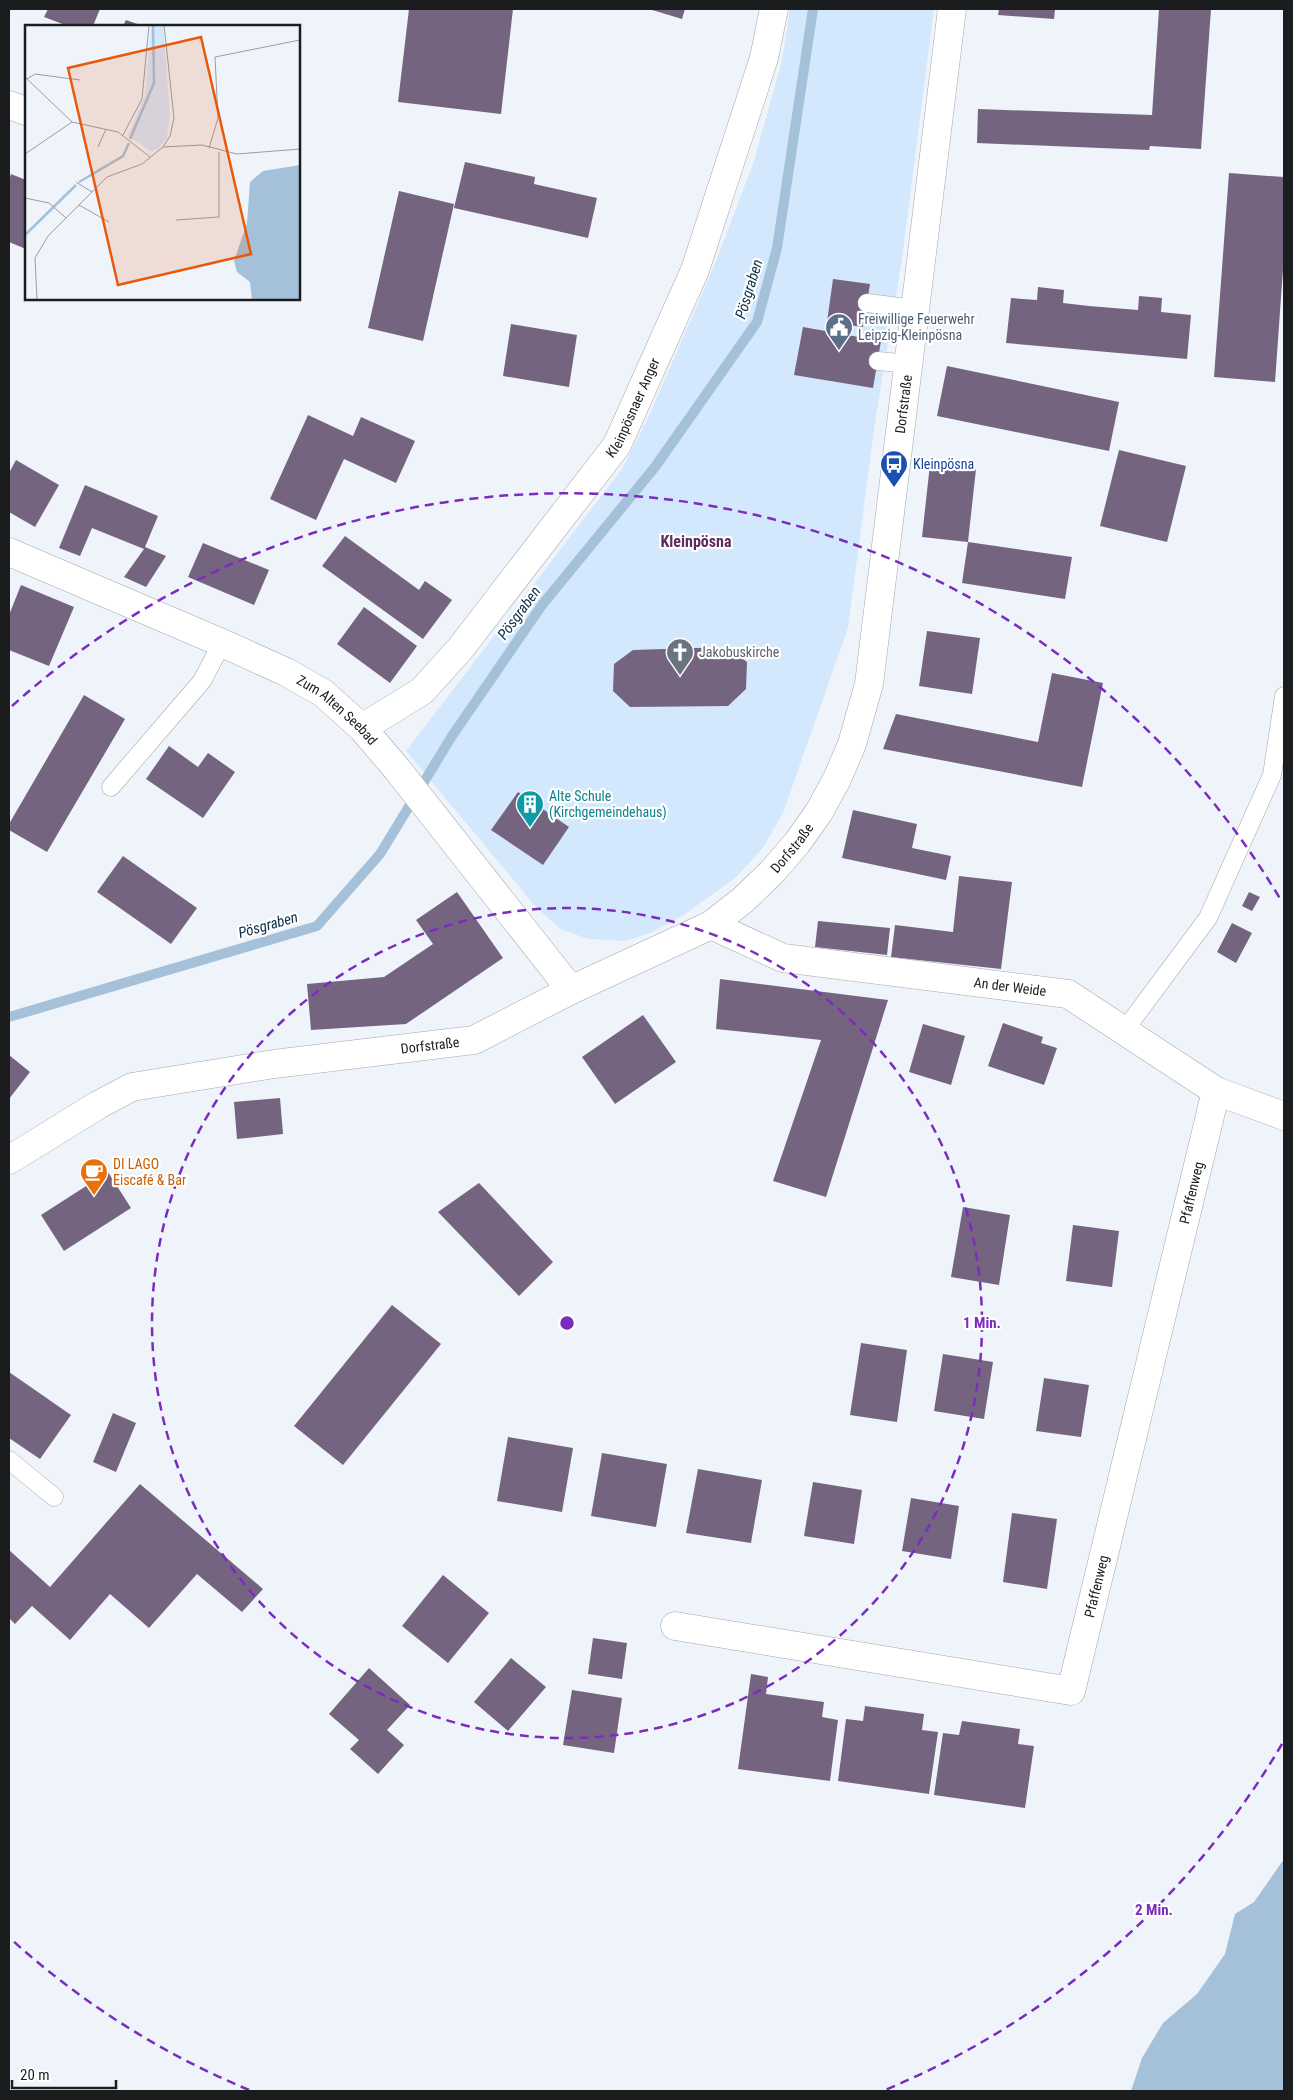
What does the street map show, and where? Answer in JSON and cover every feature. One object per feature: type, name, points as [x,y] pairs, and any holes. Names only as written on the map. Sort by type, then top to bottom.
[{"type":"street","name":"Kleinpösnaer Anger","points":[[362,728],[422,691],[460,649],[618,445],[695,270],[764,58],[774,9]]},
{"type":"street","name":"Dorfstraße","points":[[9,1160],[98,1104],[132,1087],[274,1064],[474,1040],[572,990],[710,925],[743,900],[797,844],[819,812],[837,779],[852,744],[869,684],[952,9]]},
{"type":"street","points":[[9,105],[25,111]]},
{"type":"street","name":"Zum Alten Seebad","points":[[9,552],[222,643],[286,672],[323,693],[362,728],[397,769],[572,990]]},
{"type":"street","name":"An der Weide","points":[[710,925],[783,958],[1068,994],[1216,1091],[1284,1116]]},
{"type":"street","name":"Pfaffenweg","points":[[675,1626],[1071,1691],[1216,1091]]},
{"type":"lane","points":[[867,303],[916,309]]},
{"type":"lane","points":[[878,362],[909,364]]},
{"type":"lane","points":[[111,787],[202,681],[222,643]]},
{"type":"lane","points":[[1124,1031],[1208,918],[1272,775],[1284,696]]},
{"type":"lane","points":[[9,1460],[54,1498]]},
{"type":"shaded area","points":[[790,9],[934,9],[902,259],[875,422],[848,628],[783,813],[763,848],[735,878],[685,914],[653,932],[626,941],[588,939],[560,929],[536,907],[406,751],[622,469],[648,418],[715,264],[754,161],[782,60]]},
{"type":"shaded area","points":[[1284,1859],[1284,2091],[1131,2091],[1142,2058],[1163,2023],[1197,1994],[1225,1954],[1235,1914],[1254,1902]]},
{"type":"building","points":[[48,9],[100,9],[93,25],[65,25],[44,17]]},
{"type":"building","points":[[409,9],[513,9],[501,114],[398,102]]},
{"type":"building","points":[[649,9],[685,9],[682,19]]},
{"type":"building","points":[[999,9],[1055,9],[1054,19],[998,15]]},
{"type":"building","points":[[1159,9],[1211,9],[1201,149],[1150,146],[1149,150],[977,143],[978,109],[1152,115]]},
{"type":"building","points":[[126,20],[140,25],[124,25]]},
{"type":"building","points":[[465,162],[535,177],[534,184],[597,198],[588,238],[454,208]]},
{"type":"building","points":[[1229,173],[1284,177],[1284,255],[1275,382],[1214,377]]},
{"type":"building","points":[[11,174],[25,180],[25,249],[9,242],[9,181]]},
{"type":"building","points":[[399,191],[454,204],[423,341],[368,328]]},
{"type":"building","points":[[833,279],[870,284],[863,327],[827,322]]},
{"type":"building","points":[[1038,287],[1064,290],[1063,303],[1089,306],[1138,310],[1139,296],[1162,298],[1161,312],[1191,315],[1187,359],[1006,343],[1011,298],[1037,300]]},
{"type":"building","points":[[511,324],[577,335],[569,387],[503,376]]},
{"type":"building","name":"Freiwillige Feuerwehr Leipzig-Kleinpösna","points":[[803,327],[881,341],[873,388],[794,375]]},
{"type":"building","points":[[947,366],[1119,402],[1109,451],[937,416]]},
{"type":"building","points":[[308,415],[353,436],[361,417],[415,441],[396,483],[344,459],[316,520],[270,499]]},
{"type":"building","points":[[1119,450],[1186,466],[1167,542],[1100,526]]},
{"type":"building","points":[[16,460],[59,485],[35,527],[9,512],[9,473]]},
{"type":"building","points":[[930,464],[976,469],[968,542],[922,537]]},
{"type":"building","points":[[85,485],[158,516],[145,547],[166,556],[146,587],[124,577],[144,549],[92,528],[80,556],[59,548]]},
{"type":"building","points":[[345,536],[419,590],[425,581],[452,600],[423,639],[322,566]]},
{"type":"building","points":[[968,542],[1072,557],[1065,599],[962,583]]},
{"type":"building","points":[[203,543],[269,570],[254,605],[188,577]]},
{"type":"building","points":[[21,585],[74,607],[49,666],[9,650],[9,615]]},
{"type":"building","points":[[364,607],[417,646],[390,683],[337,644]]},
{"type":"building","points":[[927,631],[980,638],[972,694],[919,686]]},
{"type":"building","name":"Jakobuskirche","points":[[727,647],[747,662],[746,689],[728,706],[630,707],[613,691],[614,664],[633,650]]},
{"type":"building","points":[[1052,673],[1103,683],[1082,787],[883,749],[896,714],[1038,742]]},
{"type":"building","points":[[84,695],[125,719],[47,852],[9,830],[9,824]]},
{"type":"building","points":[[169,746],[198,767],[208,753],[235,772],[203,818],[146,779]]},
{"type":"building","name":"Alte Schule (Kirchgemeindehaus)","points":[[518,792],[569,827],[543,865],[491,830]]},
{"type":"building","points":[[853,810],[917,824],[912,848],[951,856],[946,880],[842,858]]},
{"type":"building","points":[[123,856],[197,908],[171,944],[97,892]]},
{"type":"building","points":[[959,876],[1012,882],[1001,969],[891,957],[895,925],[953,932]]},
{"type":"building","points":[[457,892],[503,958],[406,1024],[311,1030],[307,984],[384,977],[433,944],[416,920]]},
{"type":"building","points":[[1249,892],[1260,897],[1252,911],[1242,906]]},
{"type":"building","points":[[818,921],[890,928],[887,955],[815,947]]},
{"type":"building","points":[[1232,923],[1252,933],[1236,963],[1217,952]]},
{"type":"building","points":[[720,979],[888,1000],[826,1197],[773,1181],[821,1040],[716,1029]]},
{"type":"building","points":[[643,1015],[676,1062],[615,1104],[582,1057]]},
{"type":"building","points":[[1003,1023],[1043,1037],[1041,1043],[1057,1048],[1044,1085],[988,1066]]},
{"type":"building","points":[[923,1024],[965,1036],[951,1085],[909,1072]]},
{"type":"building","points":[[9,1055],[30,1072],[9,1099]]},
{"type":"building","points":[[280,1098],[283,1134],[237,1139],[234,1102]]},
{"type":"building","points":[[108,1172],[131,1208],[64,1251],[41,1215]]},
{"type":"building","points":[[479,1183],[553,1262],[519,1296],[438,1212]]},
{"type":"building","points":[[963,1207],[1010,1215],[999,1285],[951,1277]]},
{"type":"building","points":[[1073,1225],[1119,1231],[1112,1287],[1066,1281]]},
{"type":"building","points":[[392,1305],[441,1344],[343,1465],[294,1426]]},
{"type":"building","points":[[861,1343],[907,1350],[897,1422],[850,1415]]},
{"type":"building","points":[[943,1354],[993,1362],[984,1419],[934,1411]]},
{"type":"building","points":[[9,1372],[71,1415],[40,1459],[9,1438]]},
{"type":"building","points":[[1044,1378],[1089,1385],[1081,1437],[1036,1431]]},
{"type":"building","points":[[113,1413],[136,1423],[116,1472],[93,1462]]},
{"type":"building","points":[[508,1437],[573,1448],[562,1512],[497,1501]]},
{"type":"building","points":[[602,1453],[667,1464],[656,1527],[591,1516]]},
{"type":"building","points":[[698,1469],[762,1480],[751,1543],[686,1533]]},
{"type":"building","points":[[813,1482],[862,1490],[854,1544],[804,1536]]},
{"type":"building","points":[[140,1484],[263,1589],[242,1612],[197,1574],[149,1628],[110,1594],[70,1640],[32,1606],[15,1624],[9,1618],[9,1550],[50,1587]]},
{"type":"building","points":[[911,1498],[959,1506],[951,1559],[902,1551]]},
{"type":"building","points":[[1012,1513],[1057,1519],[1047,1589],[1003,1582]]},
{"type":"building","points":[[443,1575],[489,1613],[448,1663],[402,1626]]},
{"type":"building","points":[[593,1638],[627,1643],[622,1679],[588,1674]]},
{"type":"building","points":[[511,1658],[546,1687],[508,1731],[474,1702]]},
{"type":"building","points":[[369,1668],[410,1705],[387,1730],[404,1745],[378,1774],[350,1749],[359,1740],[329,1714]]},
{"type":"building","points":[[751,1674],[768,1677],[766,1694],[824,1702],[822,1717],[838,1720],[830,1781],[738,1769]]},
{"type":"building","points":[[572,1690],[622,1698],[614,1753],[563,1745]]},
{"type":"building","points":[[865,1706],[924,1714],[922,1730],[938,1732],[929,1794],[838,1781],[846,1719],[863,1721]]},
{"type":"building","points":[[962,1721],[1020,1729],[1018,1744],[1034,1746],[1025,1808],[934,1795],[943,1733],[959,1735]]},
{"type":"waterway","name":"Pösgraben","points":[[9,1017],[317,926],[380,854],[452,736],[542,605],[655,467],[757,322],[777,248],[813,9]]},
{"type":"place","name":"Freiwillige Feuerwehr Leipzig-Kleinpösna","points":[[839,351]]},
{"type":"place","name":"Kleinpösna","points":[[894,488]]},
{"type":"place","name":"Jakobuskirche","points":[[680,676]]},
{"type":"place","name":"Alte Schule (Kirchgemeindehaus)","points":[[530,828]]},
{"type":"place","name":"DI LAGO Eiscafé & Bar","points":[[94,1196]]},
{"type":"district","name":"Kleinpösna","points":[[696,541]]}]
